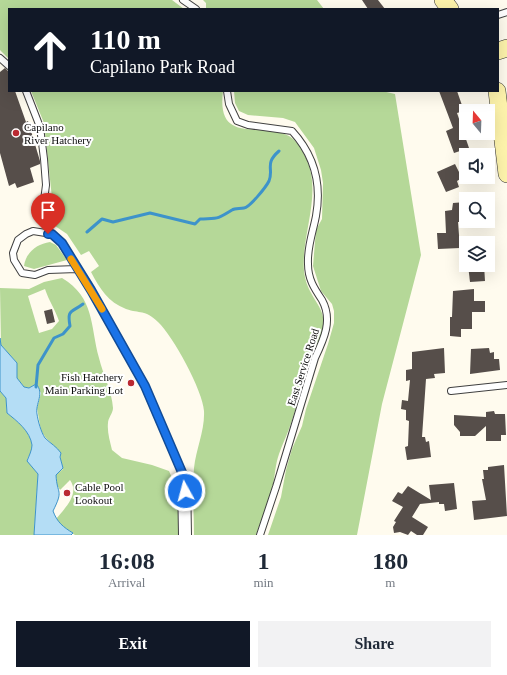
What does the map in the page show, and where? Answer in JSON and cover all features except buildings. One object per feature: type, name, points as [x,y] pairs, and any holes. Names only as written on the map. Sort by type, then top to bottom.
[{"type":"main road","points":[[497,92],[507,174]]},
{"type":"street","points":[[184,477],[185,535]]},
{"type":"lane","points":[[183,0],[195,8]]},
{"type":"lane","points":[[0,58],[8,65]]},
{"type":"lane","points":[[26,92],[40,127],[46,185],[43,208],[48,234]]},
{"type":"lane","name":"East Service Road","points":[[227,92],[229,104],[237,121],[248,125],[292,131],[305,147],[312,160],[317,177],[318,195],[316,215],[308,252],[308,265],[313,288],[326,310],[328,318],[325,335],[315,358],[260,535]]},
{"type":"lane","points":[[77,269],[48,270],[35,275],[22,273],[14,260],[13,253],[18,240],[33,231],[52,234],[62,243],[91,290],[145,386],[184,477]]},
{"type":"lane","points":[[451,391],[507,385]]},
{"type":"green space","points":[[0,0],[172,0],[183,8],[8,8],[8,58],[0,50]]},
{"type":"green space","points":[[203,0],[317,0],[323,8],[206,8],[206,3]]},
{"type":"green space","points":[[31,92],[223,92],[223,108],[226,119],[233,125],[243,128],[278,132],[292,138],[302,150],[311,172],[312,184],[311,208],[305,244],[305,278],[308,287],[322,313],[324,323],[320,338],[308,362],[292,421],[278,458],[270,495],[256,535],[194,535],[194,468],[204,418],[202,402],[198,391],[179,351],[158,322],[146,313],[126,309],[109,299],[91,272],[99,266],[89,251],[81,255],[67,234],[55,226],[44,123]]},
{"type":"green space","points":[[234,92],[386,92],[395,94],[421,255],[382,404],[357,535],[268,535],[281,497],[292,449],[302,426],[306,409],[328,344],[334,323],[334,311],[332,304],[321,291],[313,266],[316,230],[322,219],[323,183],[321,170],[314,148],[295,122],[283,118],[248,115],[239,111],[235,103]]},
{"type":"green space","points":[[50,242],[56,245],[67,260],[34,269],[24,266],[27,257],[33,250],[45,243]]},
{"type":"green space","points":[[62,278],[73,286],[86,303],[90,313],[99,358],[112,402],[113,410],[108,421],[108,426],[112,450],[122,458],[152,465],[169,471],[179,494],[180,535],[75,535],[62,527],[56,519],[70,501],[73,485],[70,480],[60,490],[56,483],[56,475],[63,469],[60,457],[61,453],[41,431],[37,408],[41,393],[36,384],[29,388],[24,387],[17,378],[17,363],[1,345],[0,288],[29,289],[44,282]],"holes":[[[45,289],[59,321],[52,329],[39,333],[28,296]]]},
{"type":"green space","points":[[0,391],[6,398],[7,413],[19,423],[29,435],[31,440],[31,451],[27,460],[38,474],[34,535],[0,535]]},
{"type":"water","points":[[0,338],[1,345],[17,363],[17,378],[24,387],[29,388],[36,384],[39,387],[40,395],[37,417],[45,438],[61,453],[60,457],[63,468],[56,475],[59,495],[53,511],[61,524],[73,533],[71,535],[34,535],[38,474],[27,461],[32,445],[29,435],[15,419],[7,413],[6,398],[0,391]]},
{"type":"waterway","points":[[87,232],[102,219],[113,222],[150,213],[195,224],[200,219],[217,218],[233,209],[247,207],[254,201],[269,181],[272,159],[279,151]]},
{"type":"waterway","points":[[36,387],[38,365],[54,338],[63,334],[70,326],[69,317],[71,312],[83,304]]},
{"type":"slow traffic","points":[[71,259],[102,309]]},
{"type":"place","name":"Capilano River Hatchery","points":[[16,133]]},
{"type":"place","name":"Fish Hatchery Main Parking Lot","points":[[131,383]]},
{"type":"place","name":"Cable Pool Lookout","points":[[67,493]]},
{"type":"route","points":[[48,234],[52,234],[62,243],[91,290],[145,386],[184,477],[185,491]]}]
